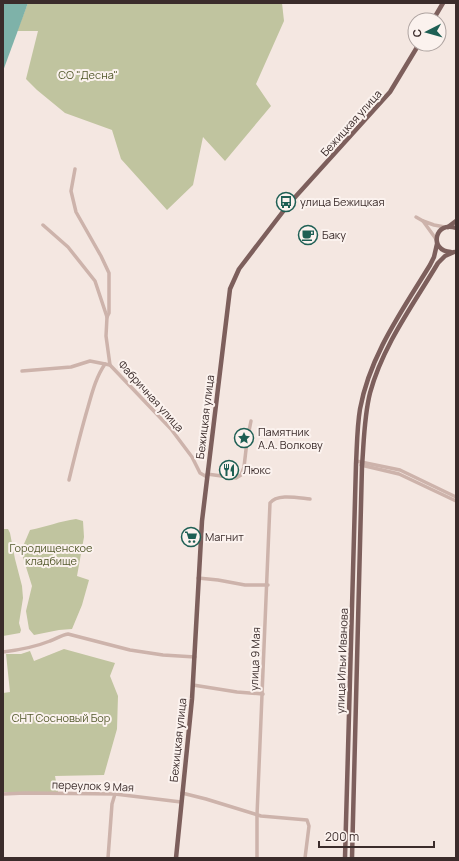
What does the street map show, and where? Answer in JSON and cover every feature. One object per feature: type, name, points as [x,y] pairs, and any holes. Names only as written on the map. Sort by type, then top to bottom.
[{"type":"main road","points":[[438,12],[443,3]]},
{"type":"main road","name":"Бежицкая улица","points":[[176,858],[193,685],[202,521],[230,289],[239,269],[288,205],[390,92],[414,52]]},
{"type":"main road","points":[[455,252],[446,252],[442,250],[437,241],[439,232],[456,221]]},
{"type":"main road","points":[[448,226],[456,228]]},
{"type":"main road","name":"улица Ильи Иванова","points":[[345,858],[356,463],[360,411],[374,360],[395,322],[430,265],[434,257],[437,241]]},
{"type":"main road","name":"улица Ильи Иванова","points":[[352,858],[362,464],[367,411],[370,394],[380,363],[400,324],[438,263],[445,256],[455,252]]},
{"type":"street","name":"Фабричная улица","points":[[75,169],[71,191],[76,212],[109,273],[110,302],[106,336],[110,365]]},
{"type":"street","points":[[416,217],[434,226],[448,226]]},
{"type":"street","points":[[422,221],[437,241]]},
{"type":"street","name":"Фабричная улица","points":[[43,225],[68,247],[95,281],[108,317]]},
{"type":"street","name":"Фабричная улица","points":[[22,371],[71,367],[90,361],[110,365],[171,429],[192,457],[200,473],[207,476]]},
{"type":"street","points":[[69,480],[96,382],[105,364]]},
{"type":"street","points":[[207,476],[236,478],[241,475],[244,467],[251,421]]},
{"type":"street","points":[[356,463],[400,470],[456,497]]},
{"type":"street","points":[[362,464],[399,474],[456,501]]},
{"type":"street","name":"улица 9 Мая","points":[[257,858],[270,502],[273,498],[278,497],[310,499]]},
{"type":"street","points":[[198,578],[246,585],[268,584]]},
{"type":"street","points":[[3,652],[16,651],[51,641],[63,634],[68,634],[130,650],[155,654],[195,657]]},
{"type":"street","points":[[193,685],[237,692],[263,694]]},
{"type":"street","name":"переулок 9 Мая","points":[[3,794],[115,794],[181,802]]},
{"type":"street","points":[[108,858],[112,804],[115,794]]},
{"type":"street","points":[[182,794],[206,799],[258,815],[307,820],[309,826],[305,858]]},
{"type":"green space","name":"СО \"Десна\"","points":[[28,3],[282,3],[284,21],[256,84],[271,106],[225,161],[203,137],[193,185],[167,210],[121,159],[112,130],[65,113],[26,79],[38,31],[17,31]]},
{"type":"green space","name":"Городищенское кладбище","points":[[76,519],[83,521],[84,537],[77,576],[89,580],[82,605],[72,629],[34,635],[29,629],[26,611],[32,586],[21,551],[30,530]]},
{"type":"green space","points":[[3,529],[8,529],[10,533],[22,586],[23,598],[19,623],[21,630],[20,633],[3,636]]},
{"type":"green space","name":"СНТ Сосновый Бор","points":[[64,649],[115,663],[110,676],[118,696],[117,729],[104,775],[55,776],[58,792],[3,792],[3,693],[10,692],[6,654],[21,654],[30,651],[34,661]]},
{"type":"water","points":[[3,3],[28,3],[3,71]]},
{"type":"place","name":"улица Бежицкая","points":[[286,202]]},
{"type":"place","name":"Баку","points":[[308,235]]},
{"type":"place","name":"Памятник А.А. Волкову","points":[[244,438]]},
{"type":"place","name":"Люкс","points":[[229,470]]},
{"type":"place","name":"Магнит","points":[[191,537]]}]
